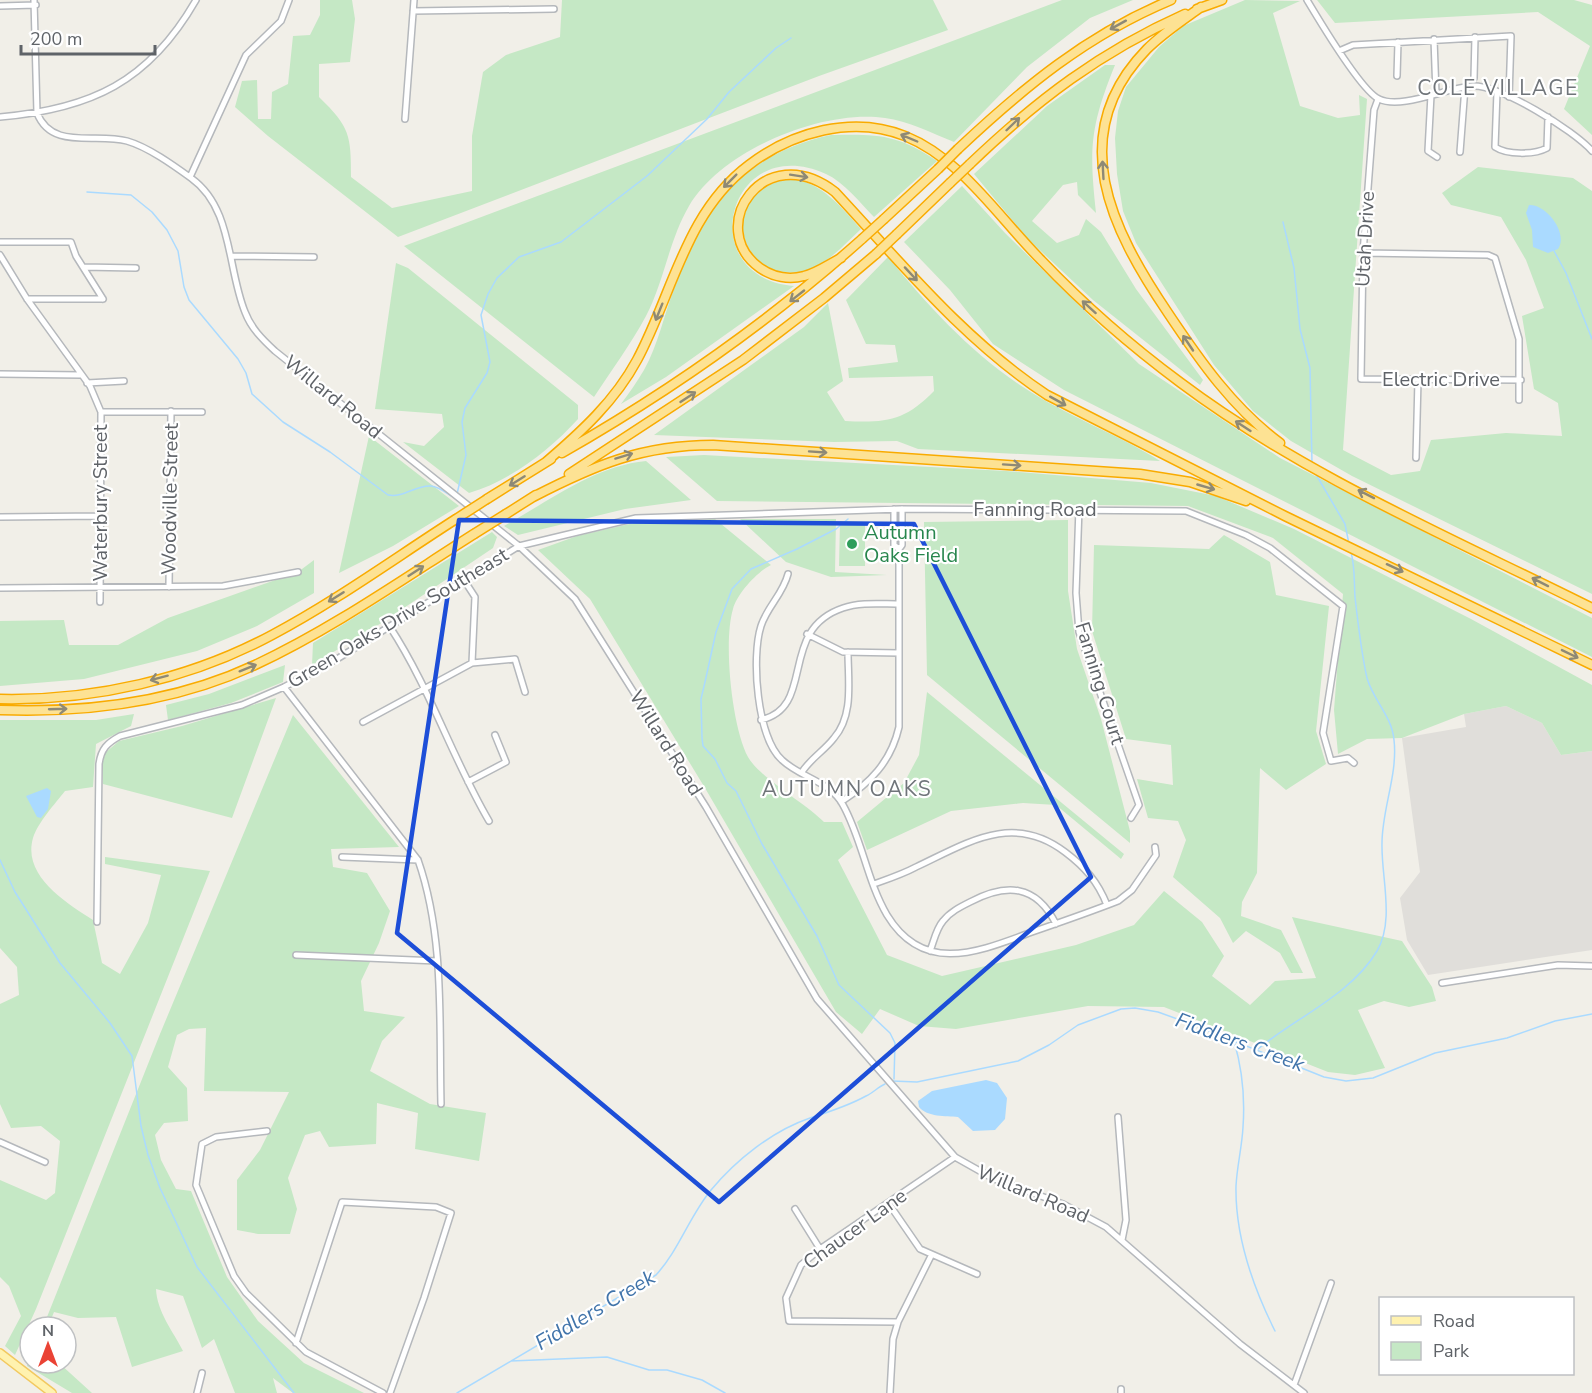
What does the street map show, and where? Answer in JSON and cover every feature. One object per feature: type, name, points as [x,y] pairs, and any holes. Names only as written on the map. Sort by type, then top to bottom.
[{"type":"highway","points":[[0,699],[96,692],[185,672],[227,656],[309,614],[731,345],[804,290],[841,258],[1029,85],[1067,57],[1143,12],[1171,0]]},
{"type":"highway","points":[[0,710],[114,705],[162,696],[207,684],[293,646],[533,497],[743,360],[824,298],[876,254],[1020,116],[1076,73],[1147,31],[1222,0]]},
{"type":"highway","points":[[1201,7],[1145,51],[1118,91],[1107,122],[1102,156],[1109,207],[1127,248],[1209,372],[1240,408],[1271,436],[1330,477]]},
{"type":"highway","points":[[546,462],[599,413],[627,377],[649,335],[691,234],[706,209],[725,186],[754,161],[789,142],[824,130],[856,127],[896,132],[943,157],[1072,291],[1145,356],[1223,413],[1330,477],[1592,608]]},
{"type":"highway","points":[[841,258],[802,277],[781,277],[765,271],[746,254],[740,238],[740,215],[745,201],[760,185],[778,175],[794,174],[818,181],[835,192],[965,329],[1021,378],[1076,410],[1285,516],[1592,665]]},
{"type":"highway","points":[[533,497],[587,470],[624,456],[664,447],[713,445],[1140,474],[1212,488],[1285,516]]},
{"type":"main road","points":[[0,1353],[52,1393]]},
{"type":"street","points":[[0,117],[37,113],[97,96],[127,78],[161,49],[178,29],[196,0]]},
{"type":"street","points":[[190,177],[246,55],[281,21],[289,0]]},
{"type":"street","points":[[405,119],[414,0]]},
{"type":"street","points":[[1306,0],[1349,66],[1378,99],[1395,102],[1465,87],[1486,87],[1509,97],[1577,136],[1592,151]]},
{"type":"street","points":[[0,6],[35,3],[37,113]]},
{"type":"street","points":[[413,11],[554,9]]},
{"type":"street","points":[[1340,51],[1347,46],[1511,36],[1509,97]]},
{"type":"street","points":[[1474,78],[1475,37]]},
{"type":"street","points":[[1434,39],[1434,93],[1428,151],[1437,158]]},
{"type":"street","points":[[1397,76],[1398,42]]},
{"type":"street","points":[[1460,152],[1465,87]]},
{"type":"street","points":[[1497,92],[1495,147],[1502,151],[1539,153],[1547,148],[1548,120]]},
{"type":"street","name":"Utah Drive","points":[[1361,379],[1363,253],[1374,110],[1378,99]]},
{"type":"street","name":"Willard Road","points":[[37,113],[43,126],[51,132],[75,139],[130,142],[190,177],[213,203],[232,256],[245,312],[266,342],[519,546],[559,582],[590,621],[706,807],[825,1011],[955,1157],[994,1179],[1072,1207],[1122,1240],[1240,1344],[1304,1393]]},
{"type":"street","points":[[0,242],[71,242],[103,299],[27,299]]},
{"type":"street","points":[[1363,253],[1488,255],[1495,258],[1520,339],[1519,400]]},
{"type":"street","name":"Waterbury Street","points":[[0,255],[27,299],[87,383],[101,412],[100,602]]},
{"type":"street","points":[[232,256],[314,257]]},
{"type":"street","points":[[83,267],[136,268]]},
{"type":"street","points":[[0,374],[81,375]]},
{"type":"street","name":"Electric Drive","points":[[1361,379],[1521,380]]},
{"type":"street","points":[[87,383],[124,381]]},
{"type":"street","points":[[1416,458],[1418,381]]},
{"type":"street","name":"Woodville Street","points":[[169,587],[171,411]]},
{"type":"street","points":[[101,412],[202,412]]},
{"type":"street","name":"Fanning Road","points":[[519,546],[636,518],[894,509],[1079,508],[1186,511],[1246,535],[1270,548],[1343,606],[1323,733],[1331,761],[1348,758],[1354,763]]},
{"type":"street","name":"Fanning Court","points":[[1079,508],[1076,593],[1079,632],[1139,805],[1131,818]]},
{"type":"street","points":[[894,509],[894,545],[899,549]]},
{"type":"street","points":[[842,802],[876,774],[895,741],[900,712],[898,604],[902,509]]},
{"type":"street","points":[[0,518],[101,516]]},
{"type":"street","name":"Green Oaks Drive Southeast","points":[[98,922],[99,764],[102,750],[109,742],[120,736],[242,705],[284,687],[390,627],[519,546]]},
{"type":"street","points":[[0,588],[223,586],[298,572]]},
{"type":"street","points":[[788,574],[784,586],[763,619],[759,633],[757,656],[761,720],[768,743],[776,754],[830,789],[842,802],[887,914],[899,931],[912,942],[930,951],[950,955],[969,954],[1107,905],[1124,898],[1132,890],[1156,855],[1155,847]]},
{"type":"street","points":[[464,580],[476,597],[472,663]]},
{"type":"street","points":[[761,720],[782,711],[789,700],[807,634],[822,619],[841,608],[854,605],[898,604]]},
{"type":"street","points":[[390,627],[413,663],[468,782],[489,821]]},
{"type":"street","points":[[807,634],[831,648],[848,652],[899,653]]},
{"type":"street","points":[[802,772],[809,760],[834,739],[848,712],[848,652]]},
{"type":"street","points":[[363,722],[472,663],[515,659],[525,692]]},
{"type":"street","points":[[284,687],[418,860],[426,883],[437,960],[441,1104]]},
{"type":"street","points":[[468,782],[506,762],[495,735]]},
{"type":"street","points":[[874,884],[916,867],[966,842],[991,834],[1014,832],[1046,840],[1074,858],[1091,874],[1107,905]]},
{"type":"street","points":[[342,857],[418,860]]},
{"type":"street","points":[[930,951],[940,925],[949,914],[984,895],[999,890],[1019,891],[1032,896],[1047,909],[1056,924]]},
{"type":"street","points":[[296,955],[437,960]]},
{"type":"street","points":[[1442,983],[1558,966],[1592,966]]},
{"type":"street","points":[[1118,1117],[1126,1220],[1122,1240]]},
{"type":"street","points":[[267,1131],[216,1137],[202,1144],[196,1185],[234,1276],[246,1293],[296,1343],[318,1360],[383,1393]]},
{"type":"street","points":[[0,1142],[45,1162]]},
{"type":"street","name":"Chaucer Lane","points":[[898,1322],[789,1321],[786,1298],[790,1284],[801,1265],[820,1249],[955,1157]]},
{"type":"street","points":[[296,1343],[342,1202],[436,1207],[451,1213],[390,1393]]},
{"type":"street","points":[[889,1204],[920,1249],[931,1256],[977,1274]]},
{"type":"street","points":[[795,1209],[820,1249]]},
{"type":"street","points":[[890,1393],[892,1350],[898,1322],[931,1256]]},
{"type":"street","points":[[1294,1385],[1331,1283]]},
{"type":"street","points":[[196,1393],[202,1373]]},
{"type":"highlighted area","points":[[459,520],[914,524],[1091,877],[719,1202],[397,933]]},
{"type":"shaded area","points":[[1506,706],[1542,723],[1561,755],[1592,751],[1592,950],[1428,975],[1407,940],[1400,898],[1420,872],[1402,738],[1466,727],[1464,714]]},
{"type":"green space","points":[[320,0],[352,0],[355,19],[350,62],[319,64],[319,97],[337,116],[347,132],[351,177],[392,208],[472,191],[472,136],[483,72],[506,55],[560,37],[562,0],[933,0],[948,30],[819,76],[398,237],[268,136],[235,107],[242,81],[257,80],[258,119],[271,119],[272,92],[288,84],[293,36],[310,35],[320,15]]},
{"type":"green space","points":[[1062,0],[1133,0],[1090,18],[1027,67],[954,142],[920,128],[885,118],[860,117],[832,120],[804,127],[776,138],[749,151],[725,167],[704,186],[689,206],[676,233],[658,289],[646,316],[594,397],[404,246]]},
{"type":"green space","points":[[1245,0],[1300,1],[1273,13],[1300,106],[1338,118],[1360,115],[1359,95],[1367,99],[1343,450],[1391,475],[1420,471],[1431,440],[1506,433],[1562,436],[1558,403],[1534,389],[1522,316],[1544,308],[1526,260],[1501,217],[1451,205],[1442,193],[1478,167],[1573,178],[1592,191],[1592,594],[1352,476],[1291,441],[1253,411],[1214,365],[1136,243],[1123,211],[1117,174],[1115,138],[1118,111],[1126,87],[1159,47],[1183,26]]},
{"type":"green space","points":[[1317,0],[1574,0],[1592,5],[1592,135],[1564,109],[1590,46],[1538,12],[1335,23]]},
{"type":"green space","points":[[1105,65],[1115,65],[1096,122],[1092,171],[1096,213],[1078,195],[1077,182],[1063,185],[1032,221],[1057,243],[1079,235],[1086,219],[1101,232],[1136,289],[1203,380],[1200,385],[1093,300],[1028,239],[974,174],[1047,106]]},
{"type":"green space","points":[[831,135],[887,138],[910,145],[937,161],[874,217],[845,187],[826,174],[792,166],[765,172],[746,188],[735,210],[733,235],[742,259],[762,277],[794,286],[666,377],[621,404],[649,360],[686,260],[713,210],[730,189],[750,171],[773,156],[800,144]]},
{"type":"green space","points":[[789,178],[811,184],[830,196],[861,229],[822,263],[791,273],[771,269],[755,257],[745,240],[743,222],[748,203],[763,188]]},
{"type":"green space","points":[[962,186],[1005,233],[1139,364],[1280,458],[1592,618],[1592,657],[1064,390],[993,344],[950,290],[904,242]]},
{"type":"green space","points":[[888,257],[951,327],[985,359],[1023,387],[1056,407],[1160,461],[918,449],[897,441],[834,442],[654,435],[804,327],[828,303],[843,381],[827,392],[845,421],[884,420],[914,409],[934,391],[933,376],[849,378],[848,368],[898,362],[895,345],[866,344],[846,300]]},
{"type":"green space","points":[[396,263],[408,268],[578,405],[578,419],[555,442],[528,463],[484,488],[469,493],[403,442],[424,446],[444,427],[442,414],[375,409]]},
{"type":"green space","points":[[369,436],[459,506],[393,546],[339,573]]},
{"type":"green space","points":[[704,455],[1006,471],[1151,483],[1216,496],[1294,529],[1471,619],[1592,685],[1592,751],[1561,755],[1542,723],[1506,706],[1464,714],[1402,738],[1367,739],[1338,754],[1334,710],[1343,594],[1273,538],[1188,506],[717,501],[666,457]]},
{"type":"green space","points":[[646,461],[691,500],[625,509],[518,535],[504,526],[590,477],[627,464]]},
{"type":"green space","points":[[715,519],[771,565],[743,590],[735,603],[730,624],[731,684],[742,743],[754,765],[772,782],[824,822],[842,822],[853,847],[838,860],[887,955],[942,976],[1076,945],[1134,925],[1164,891],[1202,922],[1224,956],[1212,976],[1250,1005],[1275,981],[1316,978],[1292,917],[1402,941],[1432,987],[1436,1001],[1409,1007],[1384,1001],[1358,1010],[1385,1068],[1355,1075],[1328,1072],[1164,1007],[1088,1006],[956,1029],[919,1026],[880,1009],[862,1034],[836,1012],[705,788],[590,599],[538,550],[577,536],[634,523]]},
{"type":"green space","points":[[740,519],[836,519],[835,572],[887,575],[831,577],[786,562]]},
{"type":"green space","points":[[1068,520],[1068,591],[1077,649],[1101,719],[1130,831],[1130,843],[927,675],[924,522]]},
{"type":"green space","name":"Autumn Oaks Field","points":[[840,521],[865,522],[865,566],[839,566]]},
{"type":"green space","points":[[492,532],[497,537],[493,548],[383,622],[312,665],[313,643]]},
{"type":"green space","points":[[1224,535],[1270,562],[1276,595],[1329,606],[1316,731],[1326,764],[1286,790],[1260,768],[1257,873],[1242,902],[1241,916],[1281,930],[1303,973],[1291,973],[1280,953],[1246,931],[1233,943],[1220,918],[1173,877],[1186,840],[1178,821],[1148,818],[1137,779],[1173,785],[1171,745],[1126,739],[1092,631],[1094,545],[1209,549]]},
{"type":"green space","points":[[314,560],[314,593],[257,626],[197,651],[84,679],[0,686],[0,621],[64,620],[69,645],[118,645],[168,618],[298,572]]},
{"type":"green space","points":[[285,665],[283,682],[231,703],[168,720],[166,705],[209,694]]},
{"type":"green space","points":[[927,692],[1124,854],[1121,859],[1056,805],[1023,803],[951,811],[867,850],[857,822],[904,783],[919,755]]},
{"type":"green space","points":[[276,698],[232,818],[103,784],[102,766],[105,753],[119,741],[182,726]]},
{"type":"green space","points":[[134,714],[131,726],[96,744],[93,787],[65,791],[35,832],[31,852],[40,876],[49,887],[93,920],[102,963],[120,974],[148,923],[161,875],[105,864],[105,857],[210,871],[36,1309],[33,1315],[21,1315],[9,1286],[0,1277],[0,1180],[46,1200],[55,1193],[60,1141],[41,1126],[11,1128],[0,1104],[0,1004],[19,995],[17,967],[0,948],[0,720],[96,720]]},
{"type":"green space","points":[[293,715],[399,847],[331,849],[333,867],[367,873],[390,911],[379,943],[361,981],[364,1011],[405,1017],[382,1041],[370,1071],[430,1104],[486,1113],[479,1161],[415,1149],[418,1113],[377,1103],[376,1144],[329,1147],[320,1131],[305,1135],[288,1178],[297,1209],[290,1234],[258,1234],[237,1230],[237,1180],[260,1150],[289,1092],[204,1091],[206,1028],[189,1029],[177,1035],[168,1067],[187,1088],[188,1121],[164,1123],[155,1135],[161,1160],[176,1189],[191,1191],[227,1277],[258,1321],[304,1363],[364,1393],[293,1393],[273,1378],[277,1393],[235,1393],[214,1339],[202,1348],[183,1296],[156,1289],[162,1313],[183,1351],[132,1367],[116,1317],[78,1318],[78,1315],[54,1312],[53,1315],[48,1315],[160,1034]]},
{"type":"green space","points":[[18,1322],[18,1348],[15,1355],[5,1346]]},
{"type":"green space","points":[[42,1375],[72,1375],[92,1393],[72,1393]]},
{"type":"water","points":[[1529,205],[1542,209],[1554,221],[1561,235],[1558,249],[1548,253],[1533,247],[1532,230],[1526,213]]},
{"type":"water","points":[[47,788],[51,791],[48,809],[41,818],[37,817],[26,796]]},
{"type":"water","points":[[986,1080],[997,1083],[1007,1098],[1005,1119],[995,1130],[973,1131],[958,1117],[927,1113],[919,1107],[918,1101],[932,1091]]},
{"type":"waterway","points":[[457,494],[466,455],[462,422],[465,408],[487,373],[490,362],[481,315],[488,294],[497,278],[519,257],[561,242],[647,176],[707,119],[729,92],[776,48],[791,38]]},
{"type":"waterway","points":[[87,192],[131,195],[152,212],[167,230],[178,251],[184,287],[189,300],[238,359],[246,373],[252,394],[283,422],[330,452],[388,495],[399,495],[420,487],[431,486],[456,498]]},
{"type":"waterway","points":[[1283,222],[1294,268],[1300,329],[1310,368],[1312,464]]},
{"type":"waterway","points":[[1553,249],[1566,273],[1592,339]]},
{"type":"waterway","points":[[1314,471],[1345,524],[1349,544]]},
{"type":"waterway","points":[[848,519],[836,529],[751,569],[732,589],[716,632],[701,699],[702,738],[703,746],[715,759],[727,783],[736,791],[762,844],[817,936],[839,985],[890,1033],[895,1043],[894,1079]]},
{"type":"waterway","points":[[1258,1049],[1353,981],[1377,951],[1385,926],[1386,898],[1382,843],[1384,817],[1394,766],[1394,740],[1390,723],[1373,694],[1367,678],[1351,552]]},
{"type":"waterway","points":[[0,860],[15,892],[60,963],[110,1023],[132,1056],[141,1126],[148,1155],[160,1188],[197,1267],[294,1393]]},
{"type":"waterway","name":"Fiddlers Creek","points":[[892,1081],[917,1082],[1018,1061],[1049,1045],[1078,1025],[1121,1009],[1135,1008],[1158,1012],[1324,1077],[1346,1081],[1373,1078],[1435,1053],[1507,1038],[1555,1021],[1592,1014]]},
{"type":"waterway","points":[[1234,1041],[1241,1073],[1244,1106],[1236,1204],[1247,1260],[1259,1297],[1275,1331]]},
{"type":"waterway","name":"Fiddlers Creek","points":[[457,1393],[656,1275],[671,1255],[703,1200],[743,1157],[782,1131],[852,1103],[885,1084]]},
{"type":"waterway","points":[[511,1361],[607,1357],[649,1370],[667,1370],[702,1380],[725,1393]]},
{"type":"place","name":"Autumn Oaks Field","points":[[852,544]]},
{"type":"district","name":"COLE VILLAGE","points":[[1498,88]]},
{"type":"district","name":"AUTUMN OAKS","points":[[847,789]]}]
